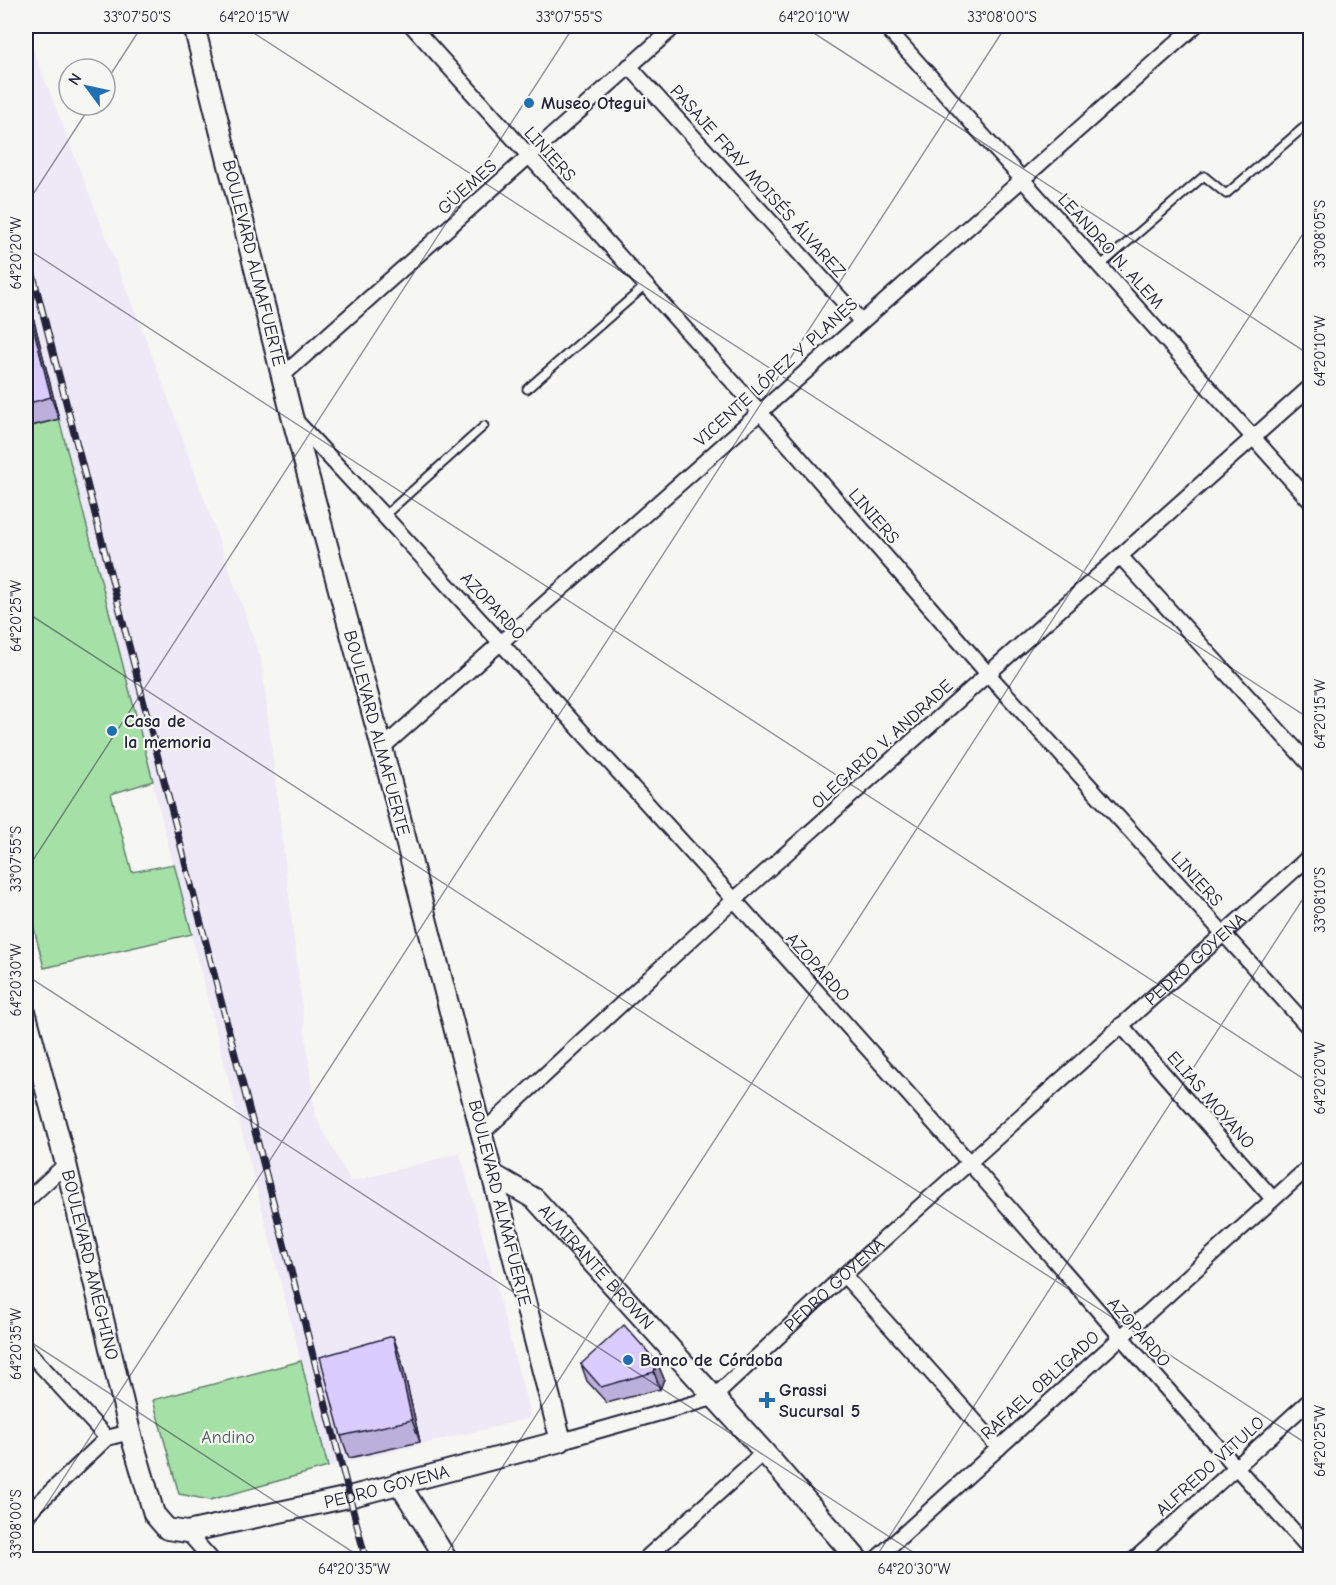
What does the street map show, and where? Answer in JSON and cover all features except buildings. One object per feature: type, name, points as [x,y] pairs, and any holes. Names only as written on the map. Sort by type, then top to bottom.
[{"type":"main road","name":"BOULEVARD ALMAFUERTE","points":[[194,26],[292,416],[482,1132],[561,1441]]},
{"type":"main road","name":"BOULEVARD AMEGHINO","points":[[26,1015],[66,1164],[130,1432],[154,1514],[167,1528],[187,1532]]},
{"type":"main road","name":"ALMIRANTE BROWN","points":[[492,1174],[535,1200],[764,1452],[858,1560]]},
{"type":"main road","name":"PEDRO GOYENA","points":[[187,1532],[349,1497],[561,1441]]},
{"type":"main road","points":[[399,1483],[447,1560]]},
{"type":"street","name":"LINIERS","points":[[412,26],[759,411],[988,674],[1311,1029]]},
{"type":"street","name":"GÜEMES","points":[[282,376],[675,26]]},
{"type":"street","name":"LEANDRO N. ALEM","points":[[885,26],[1311,501]]},
{"type":"street","name":"VICENTE LÓPEZ Y PLANES","points":[[381,748],[1195,26]]},
{"type":"street","name":"PASAJE FRAY MOISÉS ÁLVAREZ","points":[[629,66],[861,321]]},
{"type":"street","name":"OLEGARIO V. ANDRADE","points":[[482,1132],[734,900],[1311,387]]},
{"type":"street","name":"AZOPARDO","points":[[292,416],[501,642],[734,900],[969,1163],[1119,1338],[1311,1549]]},
{"type":"street","points":[[1121,557],[1311,765]]},
{"type":"street","name":"PEDRO GOYENA","points":[[561,1441],[713,1398],[844,1275],[1311,856]]},
{"type":"street","name":"ELIAS MOYANO","points":[[1121,1025],[1273,1199]]},
{"type":"street","points":[[26,1201],[66,1164]]},
{"type":"street","name":"RAFAEL OBLIGADO","points":[[875,1560],[1311,1166]]},
{"type":"street","points":[[844,1275],[999,1448]]},
{"type":"street","points":[[26,1349],[106,1438]]},
{"type":"street","name":"ALFREDO VITULO","points":[[1134,1560],[1311,1400]]},
{"type":"street","points":[[26,1515],[106,1438],[130,1432]]},
{"type":"street","points":[[644,1560],[764,1452]]},
{"type":"street","points":[[187,1532],[212,1560]]},
{"type":"lane","points":[[1100,266],[1204,176],[1226,194],[1311,122]]},
{"type":"lane","points":[[527,389],[645,286]]},
{"type":"lane","points":[[384,516],[484,426]]},
{"type":"shaded area","points":[[26,31],[57,111],[57,117],[59,117],[165,389],[261,659],[315,1116],[351,1182],[460,1153],[531,1418],[328,1467],[26,290]]},
{"type":"green space","points":[[26,414],[31,426],[59,419],[153,781],[111,794],[132,872],[174,864],[192,934],[44,968],[26,897]]},
{"type":"green space","name":"Andino","points":[[301,1361],[328,1467],[210,1500],[179,1494],[153,1400]]},
{"type":"railway","points":[[26,248],[366,1560]]},
{"type":"place","name":"Museo Otegui","points":[[529,103]]},
{"type":"place","name":"Casa de la memoria","points":[[112,731]]},
{"type":"place","name":"Banco de Córdoba","points":[[628,1360]]},
{"type":"place","name":"Grassi Sucursal 5","points":[[767,1400]]}]
